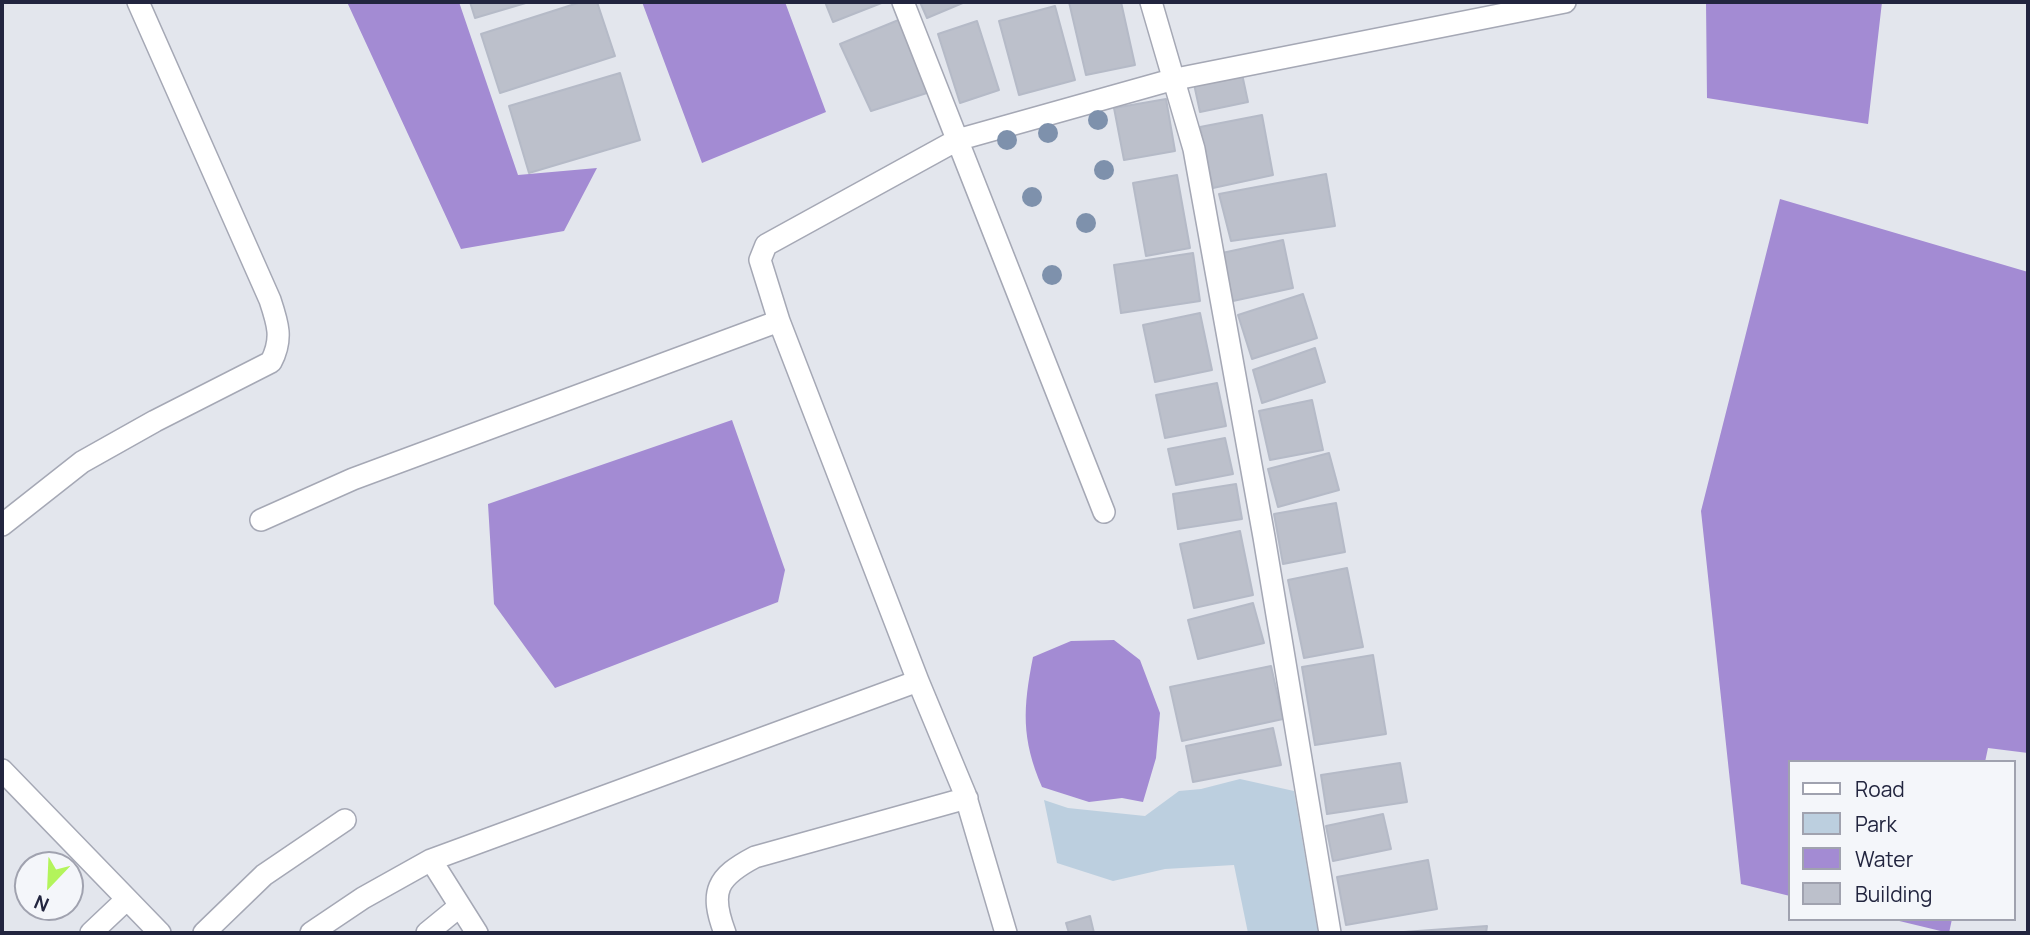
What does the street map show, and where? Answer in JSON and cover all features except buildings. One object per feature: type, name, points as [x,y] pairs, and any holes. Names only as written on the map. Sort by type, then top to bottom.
[{"type":"street","points":[[2,525],[82,462],[271,362],[279,347],[279,325],[270,300],[138,2]]},
{"type":"street","points":[[903,2],[1104,512]]},
{"type":"street","points":[[1151,2],[1171,80],[1194,149],[1264,537],[1330,933]]},
{"type":"street","points":[[1006,933],[967,798],[918,681],[779,321],[760,260],[766,245],[957,140],[1171,80],[1565,2]]},
{"type":"street","points":[[261,520],[353,479],[779,321]]},
{"type":"street","points":[[311,933],[363,898],[430,860],[918,681]]},
{"type":"street","points":[[2,770],[160,933]]},
{"type":"street","points":[[724,933],[715,898],[722,878],[733,869],[755,857],[967,798]]},
{"type":"street","points":[[204,933],[264,875],[345,820]]},
{"type":"street","points":[[430,860],[477,933]]},
{"type":"street","points":[[91,933],[127,900]]},
{"type":"street","points":[[427,933],[460,906]]},
{"type":"green space","points":[[1240,779],[1294,791],[1318,933],[1248,933],[1234,865],[1165,869],[1113,881],[1057,863],[1044,800],[1068,808],[1145,816],[1179,791],[1201,789]]},
{"type":"water","points":[[347,2],[459,2],[518,175],[597,168],[564,231],[461,249]]},
{"type":"water","points":[[642,2],[785,2],[826,112],[702,163]]},
{"type":"water","points":[[1706,2],[1882,2],[1868,124],[1707,98]]},
{"type":"water","points":[[1780,199],[2028,272],[2028,753],[1988,748],[1985,760],[1788,760],[1788,896],[1741,884],[1701,511]]},
{"type":"water","points":[[732,420],[785,570],[778,602],[555,688],[494,604],[488,504]]},
{"type":"water","points":[[1114,640],[1140,660],[1160,713],[1156,758],[1143,802],[1122,798],[1089,802],[1042,787],[1027,738],[1027,692],[1033,657],[1071,641]]},
{"type":"water","points":[[1899,921],[1952,921],[1949,933]]}]
